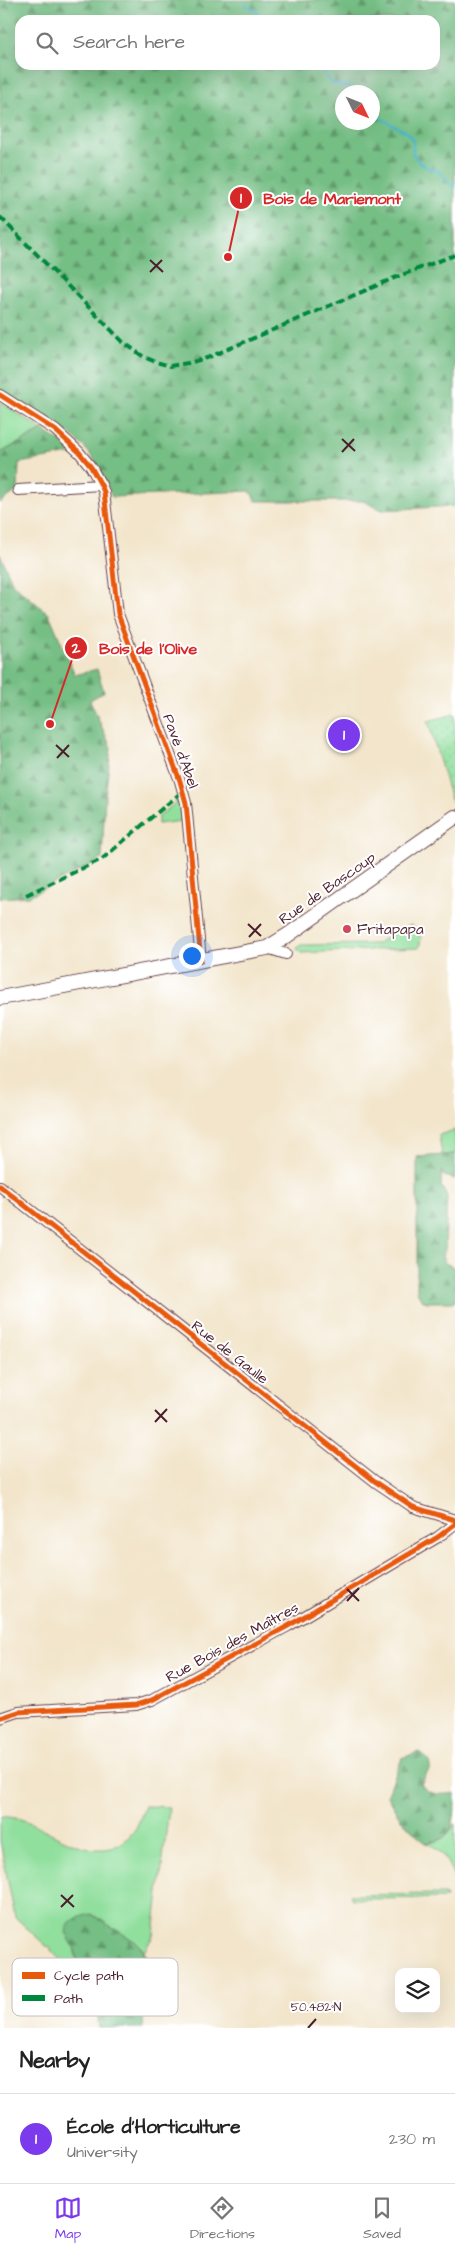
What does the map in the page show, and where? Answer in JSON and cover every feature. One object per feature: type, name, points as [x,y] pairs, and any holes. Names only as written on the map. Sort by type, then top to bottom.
[{"type":"main road","name":"Rue de Bascoup","points":[[0,998],[267,948],[455,818]]},
{"type":"street","name":"Pavé d'Abel","points":[[0,395],[55,430],[91,467],[104,492],[118,614],[184,797],[201,961]]},
{"type":"street","points":[[18,490],[101,485]]},
{"type":"street","points":[[267,948],[286,954]]},
{"type":"street","name":"Rue de Gaulle","points":[[0,1186],[376,1482],[413,1507],[455,1520]]},
{"type":"street","name":"Rue Bois des Maîtres","points":[[0,1718],[18,1712],[136,1705],[152,1700],[288,1626],[438,1537],[455,1524]]},
{"type":"green space","points":[[0,0],[455,0],[455,506],[382,510],[363,501],[256,501],[250,491],[112,497],[97,464],[89,452],[55,424],[0,391]]},
{"type":"green space","points":[[0,402],[43,430],[0,453]]},
{"type":"green space","points":[[43,430],[76,453],[19,463],[18,490],[0,503],[0,453]]},
{"type":"green space","points":[[0,554],[13,584],[49,614],[75,675],[97,669],[104,692],[90,700],[111,748],[105,796],[102,859],[29,896],[0,898]]},
{"type":"green space","points":[[455,714],[455,803],[451,800],[428,721]]},
{"type":"green space","points":[[180,799],[182,821],[158,824],[158,817]]},
{"type":"green space","points":[[410,925],[414,927],[421,938],[419,948],[301,953],[297,949],[300,945],[377,944]]},
{"type":"green space","points":[[455,1130],[455,1154],[442,1155],[439,1135]]},
{"type":"green space","points":[[455,1154],[455,1179],[444,1176],[442,1171],[441,1186],[447,1196],[445,1249],[442,1257],[445,1263],[455,1268],[455,1302],[427,1302],[421,1300],[417,1291],[417,1157]]},
{"type":"green space","points":[[419,1752],[429,1760],[430,1768],[421,1784],[424,1788],[436,1794],[455,1793],[455,1812],[448,1833],[443,1838],[426,1843],[404,1822],[387,1796],[402,1758]]},
{"type":"green space","points":[[145,1806],[169,1807],[154,1934],[144,1952],[142,1948],[92,1914],[69,1938],[74,1947],[76,1958],[59,1958],[15,1917],[0,1841],[0,1816],[23,1820],[83,1847],[98,1849],[111,1848],[124,1841],[136,1828]]},
{"type":"green space","points":[[455,1823],[455,1882],[445,1858],[432,1845],[426,1843],[444,1837]]},
{"type":"green space","points":[[445,1894],[446,1898],[352,1899],[350,1895]]},
{"type":"green space","points":[[91,1914],[136,1942],[147,1958],[76,1958],[74,1947],[66,1932],[69,1924]]},
{"type":"green space","points":[[97,2016],[144,2016],[143,2028],[99,2028]]},
{"type":"waterway","points":[[246,5],[259,15]]},
{"type":"waterway","points":[[320,70],[333,84],[339,85]]},
{"type":"waterway","points":[[380,118],[408,133],[413,141],[413,154],[419,162],[426,167],[438,171],[455,188]]},
{"type":"marked path","points":[[0,217],[123,342],[144,357],[170,366],[207,358],[399,276],[455,255]]},
{"type":"marked path","points":[[26,895],[102,859],[183,791]]},
{"type":"cycle path","points":[[0,395],[55,430],[79,452],[91,467],[104,492],[118,614],[180,781],[186,803],[201,961]]},
{"type":"cycle path","points":[[0,1186],[376,1482],[413,1507],[455,1520]]},
{"type":"cycle path","points":[[0,1718],[18,1712],[136,1705],[152,1700],[288,1626],[438,1537],[455,1524]]},
{"type":"place","name":"Bois de Mariemont","points":[[228,257]]},
{"type":"place","name":"Bois de l'Olive","points":[[50,724]]},
{"type":"place","name":"École d'Horticulture","points":[[344,735]]},
{"type":"place","name":"Fritapapa","points":[[347,929]]}]
